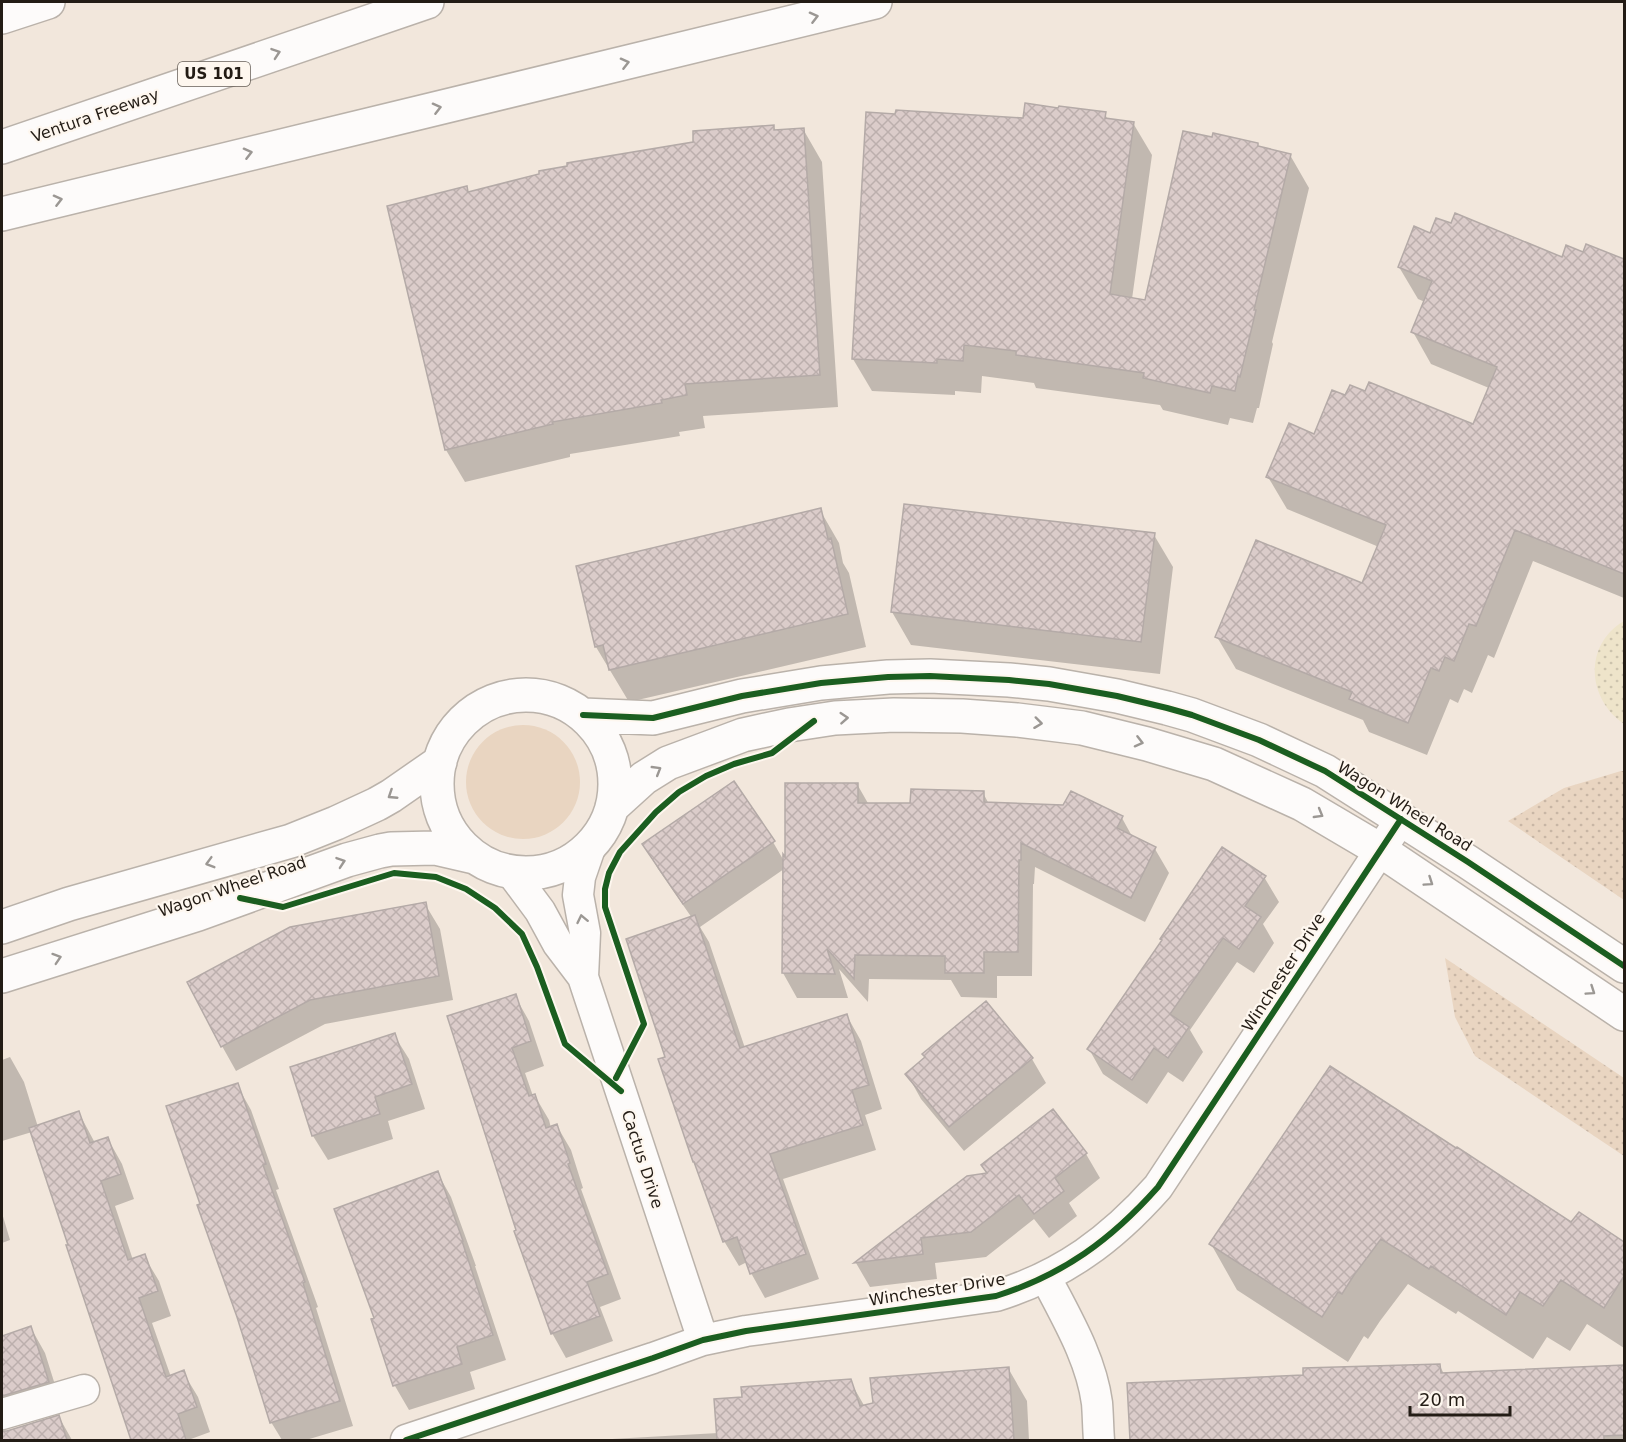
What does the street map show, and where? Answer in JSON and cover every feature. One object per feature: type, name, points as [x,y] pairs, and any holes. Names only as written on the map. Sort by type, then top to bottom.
[{"type":"main road","points":[[2,17],[48,2]]},
{"type":"main road","name":"Ventura Freeway","points":[[2,147],[427,2]]},
{"type":"main road","points":[[2,214],[876,2]]},
{"type":"main road","name":"Wagon Wheel Road","points":[[583,715],[653,718],[770,691],[821,683],[888,677],[968,677],[1049,684],[1167,708],[1250,737],[1324,771],[1624,966]]},
{"type":"main road","points":[[539,695],[563,702],[583,715],[601,734],[612,756],[615,782],[612,807],[604,827],[591,845],[568,862],[540,872],[511,872],[492,867],[474,857],[455,838],[442,815],[437,788],[440,762],[448,740],[462,721],[485,704],[512,696],[539,695]]},
{"type":"main road","points":[[612,807],[644,778],[668,763],[743,735],[789,725],[835,718],[894,715],[962,716],[1082,728],[1214,764],[1302,804],[1380,850],[1624,1014]]},
{"type":"main road","name":"Wagon Wheel Road","points":[[2,927],[69,904],[291,841],[377,804],[440,762]]},
{"type":"main road","name":"Wagon Wheel Road","points":[[2,976],[198,914],[347,860],[380,851],[435,848],[474,857]]},
{"type":"street","name":"Winchester Drive","points":[[406,1440],[703,1340],[746,1331],[996,1296],[1046,1278],[1083,1256],[1109,1236],[1158,1187],[1401,819]]},
{"type":"street","name":"Cactus Drive","points":[[583,977],[585,933],[578,895],[580,877],[591,845]]},
{"type":"street","name":"Cactus Drive","points":[[511,872],[540,911],[558,944],[583,977],[703,1340]]},
{"type":"street","points":[[1046,1278],[1083,1354],[1097,1404],[1099,1440]]},
{"type":"street","points":[[2,1414],[84,1390]]},
{"type":"shaded area","points":[[523,725],[545,729],[563,742],[576,760],[580,782],[576,804],[563,822],[545,835],[523,839],[501,835],[483,822],[470,804],[466,782],[470,760],[483,742],[501,729]]},
{"type":"shaded area","points":[[1624,771],[1624,900],[1508,821],[1564,788]]},
{"type":"shaded area","points":[[1445,958],[1624,1078],[1624,1156],[1475,1056],[1455,1017]]},
{"type":"sand","points":[[1624,621],[1624,724],[1603,701],[1597,687],[1595,672],[1596,658],[1602,644],[1611,631]]},
{"type":"building","points":[[1025,103],[1106,112],[1105,118],[1134,122],[1110,294],[1145,300],[1183,131],[1212,137],[1213,133],[1258,143],[1258,146],[1291,154],[1254,310],[1256,310],[1235,391],[1212,386],[1210,393],[1143,378],[1144,373],[1016,355],[1016,351],[964,345],[963,361],[937,359],[937,363],[852,359],[866,112],[895,114],[896,110],[1023,118]]},
{"type":"building","points":[[774,125],[774,130],[804,128],[820,375],[685,384],[687,395],[661,400],[662,403],[552,422],[553,424],[445,450],[387,206],[467,186],[468,192],[539,174],[539,171],[567,166],[567,163],[693,142],[693,131]]},
{"type":"building","points":[[1455,213],[1562,257],[1566,245],[1583,252],[1586,244],[1624,259],[1624,574],[1515,530],[1476,626],[1469,624],[1454,661],[1445,657],[1439,671],[1431,668],[1408,723],[1349,699],[1352,692],[1215,637],[1256,540],[1362,583],[1386,525],[1266,477],[1289,423],[1314,434],[1332,390],[1345,395],[1350,385],[1365,391],[1369,382],[1473,424],[1497,367],[1411,332],[1432,281],[1398,267],[1414,226],[1430,233],[1436,218],[1451,223]]},
{"type":"building","points":[[904,504],[1155,533],[1141,642],[891,612]]},
{"type":"building","points":[[821,508],[828,539],[831,538],[848,614],[609,670],[603,645],[595,647],[576,566]]},
{"type":"building","points":[[734,781],[775,841],[683,904],[642,844]]},
{"type":"building","points":[[785,783],[858,783],[858,803],[910,803],[911,789],[984,791],[984,802],[1063,805],[1071,791],[1123,816],[1117,828],[1156,847],[1131,898],[1021,843],[1018,952],[984,952],[984,973],[945,973],[945,956],[855,955],[854,979],[827,949],[835,974],[782,973]]},
{"type":"building","points":[[1222,847],[1266,876],[1245,906],[1261,917],[1239,949],[1223,938],[1170,1014],[1189,1027],[1168,1058],[1154,1048],[1132,1080],[1087,1049]]},
{"type":"building","points":[[426,902],[439,976],[310,1000],[221,1047],[187,982],[290,927]]},
{"type":"building","points":[[695,915],[740,1048],[847,1014],[869,1085],[852,1090],[863,1125],[770,1154],[806,1254],[750,1274],[737,1237],[723,1242],[693,1162],[658,1059],[665,1057],[626,939]]},
{"type":"building","points":[[516,994],[531,1041],[512,1048],[529,1096],[535,1094],[546,1128],[557,1124],[570,1163],[568,1164],[608,1274],[587,1282],[600,1316],[551,1334],[514,1231],[516,1230],[447,1016]]},
{"type":"building","points":[[986,1001],[1033,1058],[949,1127],[905,1074],[925,1057],[922,1054]]},
{"type":"building","points":[[395,1033],[412,1084],[375,1097],[380,1114],[312,1136],[290,1067]]},
{"type":"building","points":[[1330,1066],[1571,1222],[1579,1212],[1624,1242],[1624,1276],[1604,1308],[1561,1280],[1543,1306],[1520,1292],[1506,1315],[1431,1266],[1429,1269],[1381,1239],[1342,1294],[1338,1292],[1322,1317],[1209,1244]]},
{"type":"building","points":[[238,1083],[266,1164],[263,1165],[305,1282],[303,1283],[340,1401],[270,1423],[166,1106]]},
{"type":"building","points":[[1053,1109],[1087,1153],[1055,1178],[1064,1191],[1034,1214],[1019,1195],[971,1232],[921,1238],[923,1254],[854,1263],[967,1176],[987,1173],[981,1165]]},
{"type":"building","points":[[79,1111],[90,1143],[108,1137],[121,1174],[101,1181],[128,1260],[145,1254],[158,1291],[139,1298],[166,1377],[184,1370],[197,1407],[178,1414],[186,1440],[131,1440],[66,1245],[68,1245],[29,1128]]},
{"type":"building","points":[[438,1171],[493,1335],[457,1347],[462,1364],[393,1386],[371,1319],[374,1318],[334,1209]]},
{"type":"building","points":[[31,1326],[49,1382],[2,1396],[2,1336]]},
{"type":"building","points":[[1440,1364],[1441,1373],[1624,1365],[1624,1435],[1604,1436],[1604,1440],[1130,1440],[1127,1383],[1303,1375],[1303,1368]]},
{"type":"building","points":[[1009,1367],[1014,1440],[717,1440],[714,1399],[742,1397],[741,1387],[851,1379],[860,1406],[873,1403],[870,1378]]},
{"type":"building","points":[[59,1415],[67,1440],[2,1440],[2,1431]]},
{"type":"cycle path","points":[[583,715],[653,718],[742,696],[821,683],[930,676],[1049,684],[1167,708],[1259,740],[1325,771],[1468,862],[1624,966]]},
{"type":"cycle path","points":[[616,1078],[644,1024],[605,907],[605,889],[609,873],[620,852],[656,812],[679,792],[706,776],[734,764],[772,753],[814,721]]},
{"type":"cycle path","points":[[406,1440],[703,1340],[746,1331],[996,1296],[1043,1278],[1084,1254],[1122,1223],[1158,1187],[1401,819]]},
{"type":"cycle path","points":[[240,898],[283,907],[394,873],[436,877],[466,889],[495,908],[522,934],[537,967],[565,1044],[621,1091]]}]
